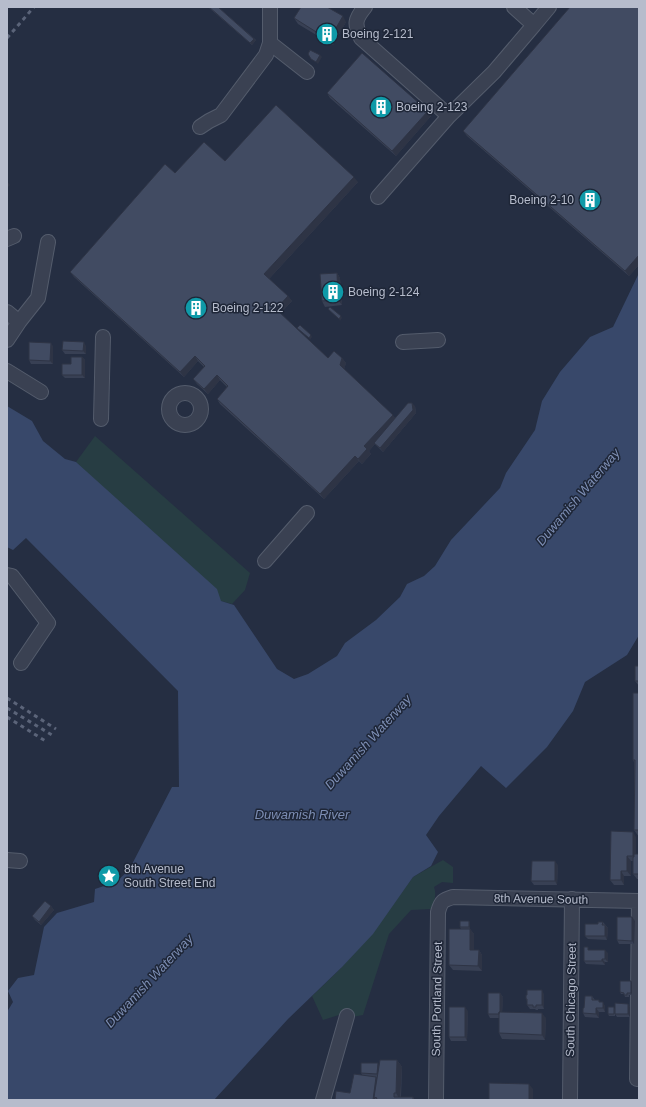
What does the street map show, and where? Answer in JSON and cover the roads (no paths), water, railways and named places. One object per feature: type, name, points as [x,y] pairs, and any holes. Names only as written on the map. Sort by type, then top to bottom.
[{"type":"street","points":[[200,127],[221,115],[266,55],[270,43],[270,7]]},
{"type":"street","points":[[366,7],[358,16],[356,28],[361,38],[449,116]]},
{"type":"street","points":[[514,7],[534,25]]},
{"type":"street","points":[[378,197],[449,116],[494,72],[549,7]]},
{"type":"street","points":[[270,43],[307,72]]},
{"type":"street","points":[[7,340],[38,298],[48,242]]},
{"type":"street","points":[[7,312],[20,322]]},
{"type":"street","points":[[101,419],[103,337]]},
{"type":"street","points":[[403,342],[438,340]]},
{"type":"street","points":[[7,371],[41,392]]},
{"type":"street","points":[[265,561],[307,513]]},
{"type":"street","points":[[7,574],[12,576],[48,623],[21,663]]},
{"type":"street","name":"8th Avenue South","points":[[443,900],[453,897],[639,901]]},
{"type":"street","name":"South Chicago Street","points":[[570,1100],[572,899]]},
{"type":"street","name":"South Portland Street","points":[[436,1100],[438,912],[443,900]]},
{"type":"street","points":[[637,1079],[639,901]]},
{"type":"street","points":[[323,1100],[347,1016]]},
{"type":"water","name":"Duwamish River","points":[[639,273],[639,635],[627,655],[585,682],[573,711],[547,747],[506,788],[481,766],[439,816],[426,835],[438,852],[431,866],[413,877],[373,934],[342,967],[288,1019],[214,1100],[7,1100],[7,1012],[13,1002],[8,991],[18,978],[34,975],[44,927],[57,913],[94,902],[95,889],[116,882],[129,870],[172,787],[179,787],[178,691],[26,538],[13,550],[7,547],[7,406],[32,421],[43,441],[65,459],[76,462],[217,589],[221,601],[234,605],[277,669],[294,679],[308,674],[337,656],[345,643],[376,620],[400,597],[407,584],[424,576],[435,566],[451,540],[500,488],[506,473],[535,430],[542,401],[560,372],[590,337],[613,327]]},
{"type":"railway","points":[[7,38],[34,7]]},
{"type":"railway","points":[[7,698],[56,729]]},
{"type":"railway","points":[[7,708],[52,735]]},
{"type":"railway","points":[[7,717],[47,742]]},
{"type":"place","name":"Boeing 2-121","points":[[327,34]]},
{"type":"place","name":"Boeing 2-123","points":[[381,107]]},
{"type":"place","name":"Boeing 2-10","points":[[590,200]]},
{"type":"place","name":"Boeing 2-124","points":[[333,292]]},
{"type":"place","name":"Boeing 2-122","points":[[196,308]]},
{"type":"place","name":"8th Avenue South Street End","points":[[109,876]]},
{"type":"water label","name":"Duwamish Waterway","points":[[578,497]]},
{"type":"water label","name":"Duwamish Waterway","points":[[368,742]]},
{"type":"water label","name":"Duwamish Waterway","points":[[149,981]]}]
